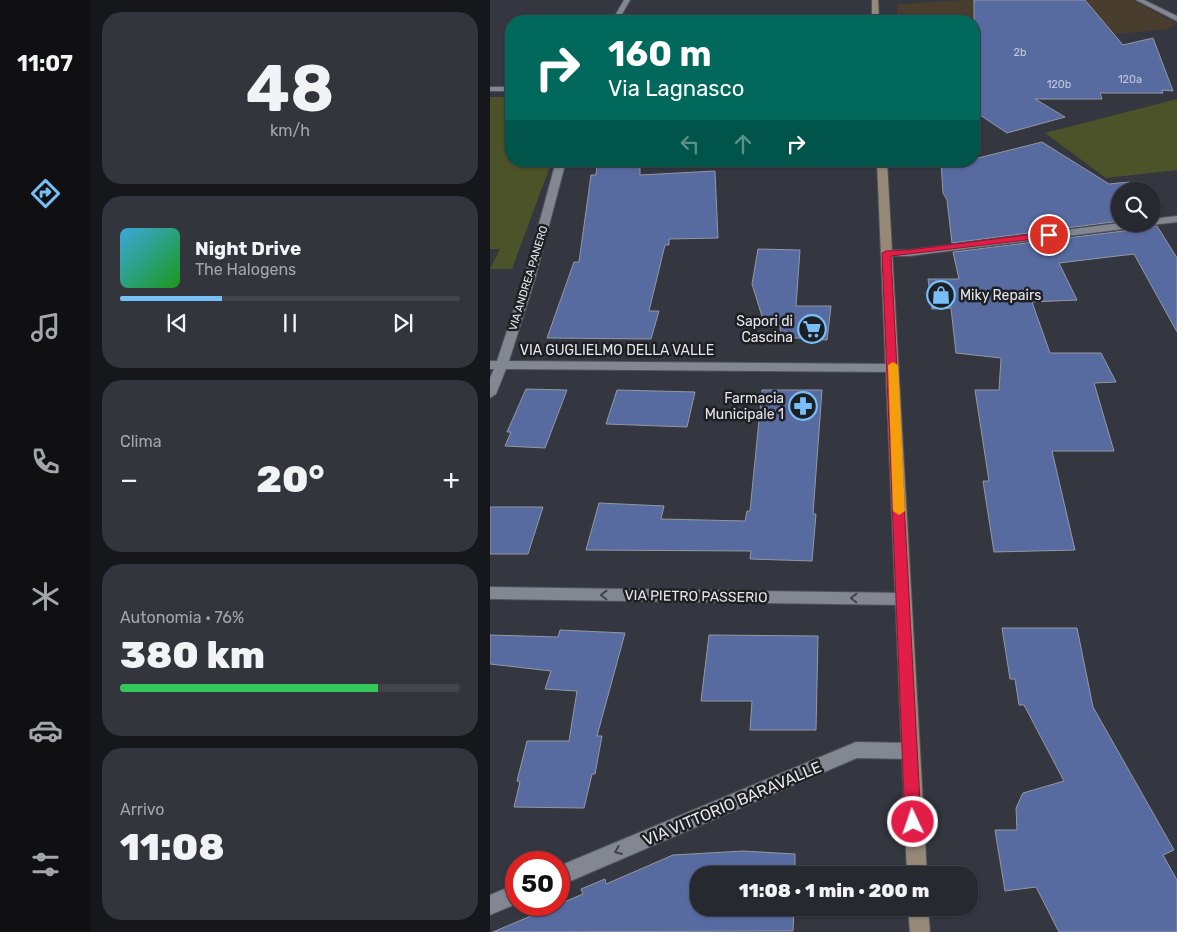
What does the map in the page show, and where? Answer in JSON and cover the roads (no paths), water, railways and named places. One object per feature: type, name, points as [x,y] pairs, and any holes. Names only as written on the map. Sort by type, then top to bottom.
[{"type":"main road","points":[[875,0],[876,15]]},
{"type":"main road","points":[[882,167],[915,866]]},
{"type":"main road","points":[[919,916],[920,932]]},
{"type":"street","points":[[618,15],[627,0]]},
{"type":"street","points":[[1139,0],[1177,19]]},
{"type":"street","points":[[490,89],[505,89]]},
{"type":"street","name":"VIA ANDREA PANERO","points":[[490,394],[496,365],[544,228],[559,167]]},
{"type":"street","points":[[1161,222],[1176,221]]},
{"type":"street","points":[[886,253],[909,252],[1111,228]]},
{"type":"street","name":"VIA GUGLIELMO DELLA VALLE","points":[[496,365],[893,368]]},
{"type":"street","name":"VIA PIETRO PASSERIO","points":[[490,593],[903,599]]},
{"type":"street","name":"VIA VITTORIO BARAVALLE","points":[[570,871],[856,750],[909,751]]},
{"type":"street","points":[[490,905],[505,899]]},
{"type":"place","name":"Miky Repairs","points":[[941,295]]},
{"type":"place","name":"Sapori di Cascina","points":[[812,329]]},
{"type":"place","name":"Farmacia Municipale 1","points":[[803,406]]}]
